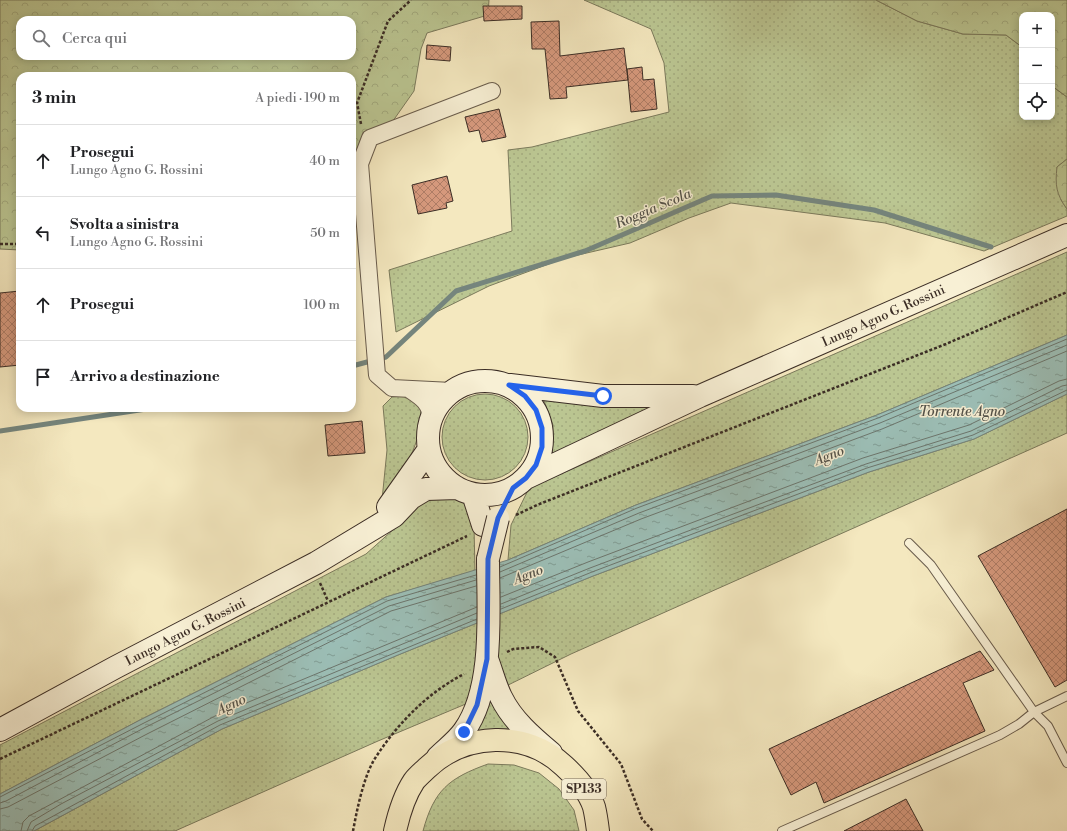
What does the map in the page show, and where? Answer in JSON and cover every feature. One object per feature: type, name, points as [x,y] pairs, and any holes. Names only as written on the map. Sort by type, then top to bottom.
[{"type":"main road","name":"Lungo Agno G. Rossini","points":[[0,730],[116,667],[316,563],[394,516],[412,498],[426,489],[465,491],[486,495],[500,493],[700,396],[1067,235]]},
{"type":"main road","name":"Lungo Agno G. Rossini","points":[[465,491],[444,477],[434,464],[429,449],[428,434],[431,419],[438,405],[452,391],[470,382],[490,380],[509,385],[603,396],[700,396]]},
{"type":"main road","name":"Lungo Agno G. Rossini","points":[[509,385],[525,396],[536,410],[542,428],[542,447],[536,465],[519,483]]},
{"type":"main road","name":"Lungo Agno G. Rossini","points":[[370,531],[402,489],[429,449]]},
{"type":"main road","points":[[519,483],[492,523],[488,559],[495,657],[501,697],[522,728],[553,756]]},
{"type":"main road","points":[[465,491],[492,523]]},
{"type":"main road","points":[[437,758],[464,732],[477,705],[495,657]]},
{"type":"main road","name":"SP133","points":[[395,831],[400,807],[415,780],[437,758],[464,744],[495,739],[525,743],[553,756],[577,778],[594,806],[598,831]]},
{"type":"street","points":[[452,391],[392,388],[377,375],[360,164],[370,138],[492,91]]},
{"type":"street","points":[[410,390],[424,399],[430,409],[431,419]]},
{"type":"lane","points":[[909,543],[931,565],[1034,712],[1048,726],[1067,762]]},
{"type":"lane","points":[[782,831],[1000,736],[1034,712],[1067,696]]},
{"type":"path","points":[[365,150],[357,103],[388,21],[411,0]]},
{"type":"path","points":[[0,244],[16,244]]},
{"type":"path","points":[[0,758],[492,523],[946,344],[1067,292]]},
{"type":"path","points":[[319,582],[328,601]]},
{"type":"path","points":[[495,657],[513,649],[539,647],[555,657],[578,711],[621,764],[642,819],[653,831]]},
{"type":"path","points":[[353,831],[359,800],[374,761],[404,721],[426,698],[467,672]]},
{"type":"green space","points":[[0,0],[489,0],[488,15],[427,33],[421,49],[414,91],[356,172],[356,72],[16,72],[16,250],[0,249]]},
{"type":"green space","points":[[584,0],[876,0],[917,21],[963,34],[1006,35],[1019,45],[1019,120],[1055,120],[1055,88],[1067,97],[1067,159],[1057,167],[1061,200],[1067,209],[1067,216],[984,251],[885,223],[731,203],[689,218],[630,243],[565,258],[489,286],[396,332],[389,270],[512,231],[508,150],[532,147],[669,112],[664,63],[651,29]]},
{"type":"green space","points":[[876,0],[1067,0],[1067,97],[1055,88],[1055,12],[1019,12],[1019,45],[1006,35],[963,34],[917,21]]},
{"type":"green space","points":[[1067,159],[1067,209],[1058,194],[1056,179],[1057,167]]},
{"type":"green space","points":[[1067,252],[1067,335],[877,415],[636,505],[508,560],[511,525],[529,488]]},
{"type":"green space","points":[[485,394],[501,398],[515,407],[524,421],[528,437],[524,453],[515,467],[501,476],[485,480],[469,476],[455,467],[446,453],[442,437],[446,421],[455,407],[469,398]]},
{"type":"green space","points":[[1067,394],[1067,433],[571,654],[494,692],[516,729],[496,729],[476,732],[486,709],[487,695],[378,741],[175,831],[34,831],[222,729],[398,655],[593,576],[869,472],[974,439]]},
{"type":"green space","points":[[402,396],[413,400],[421,407],[421,421],[415,446],[410,457],[398,478],[382,500],[387,450],[383,406],[392,397]]},
{"type":"green space","points":[[543,398],[672,404],[552,457],[553,425]]},
{"type":"green space","points":[[444,495],[466,504],[474,526],[475,571],[386,597],[140,720],[0,794],[0,745],[366,554],[403,521],[420,503]]},
{"type":"green space","points":[[488,764],[514,765],[539,773],[559,789],[574,810],[579,831],[423,831],[432,805],[445,787],[474,769]]},
{"type":"water","name":"Torrente Agno","points":[[1067,335],[1067,394],[974,439],[869,472],[593,576],[398,655],[222,729],[34,831],[0,831],[0,794],[140,720],[386,597],[508,560],[636,505],[877,415]]},
{"type":"building","points":[[483,6],[522,6],[522,19],[484,21]]},
{"type":"building","points":[[559,21],[560,56],[624,48],[628,80],[566,87],[567,98],[550,99],[545,49],[532,49],[531,22]]},
{"type":"building","points":[[427,45],[451,47],[450,61],[426,59]]},
{"type":"building","points":[[642,67],[643,80],[654,79],[657,109],[631,112],[627,69]]},
{"type":"building","points":[[499,109],[506,137],[482,142],[479,130],[469,132],[465,117]]},
{"type":"building","points":[[447,176],[453,201],[446,203],[447,208],[418,214],[412,185]]},
{"type":"building","points":[[16,291],[16,365],[0,367],[0,293]]},
{"type":"building","points":[[362,421],[365,453],[328,456],[325,425]]},
{"type":"building","points":[[1067,509],[1067,680],[1055,687],[978,556]]},
{"type":"building","points":[[980,651],[994,670],[963,683],[985,731],[824,803],[816,782],[791,795],[769,749]]},
{"type":"building","points":[[906,799],[923,831],[844,831]]},
{"type":"waterway","name":"Roggia Scola","points":[[356,365],[386,357],[456,291],[585,251],[712,196],[776,195],[874,210],[991,247]]},
{"type":"waterway","name":"Roggia Scola","points":[[0,431],[126,412]]},
{"type":"route","points":[[464,732],[477,705],[487,659],[488,559],[498,518],[513,488],[526,478],[536,465],[542,447],[542,428],[536,410],[525,396],[509,385],[603,396]]},
{"type":"water label","name":"Agno","points":[[829,455]]},
{"type":"water label","name":"Agno","points":[[528,574]]},
{"type":"water label","name":"Agno","points":[[231,704]]}]
